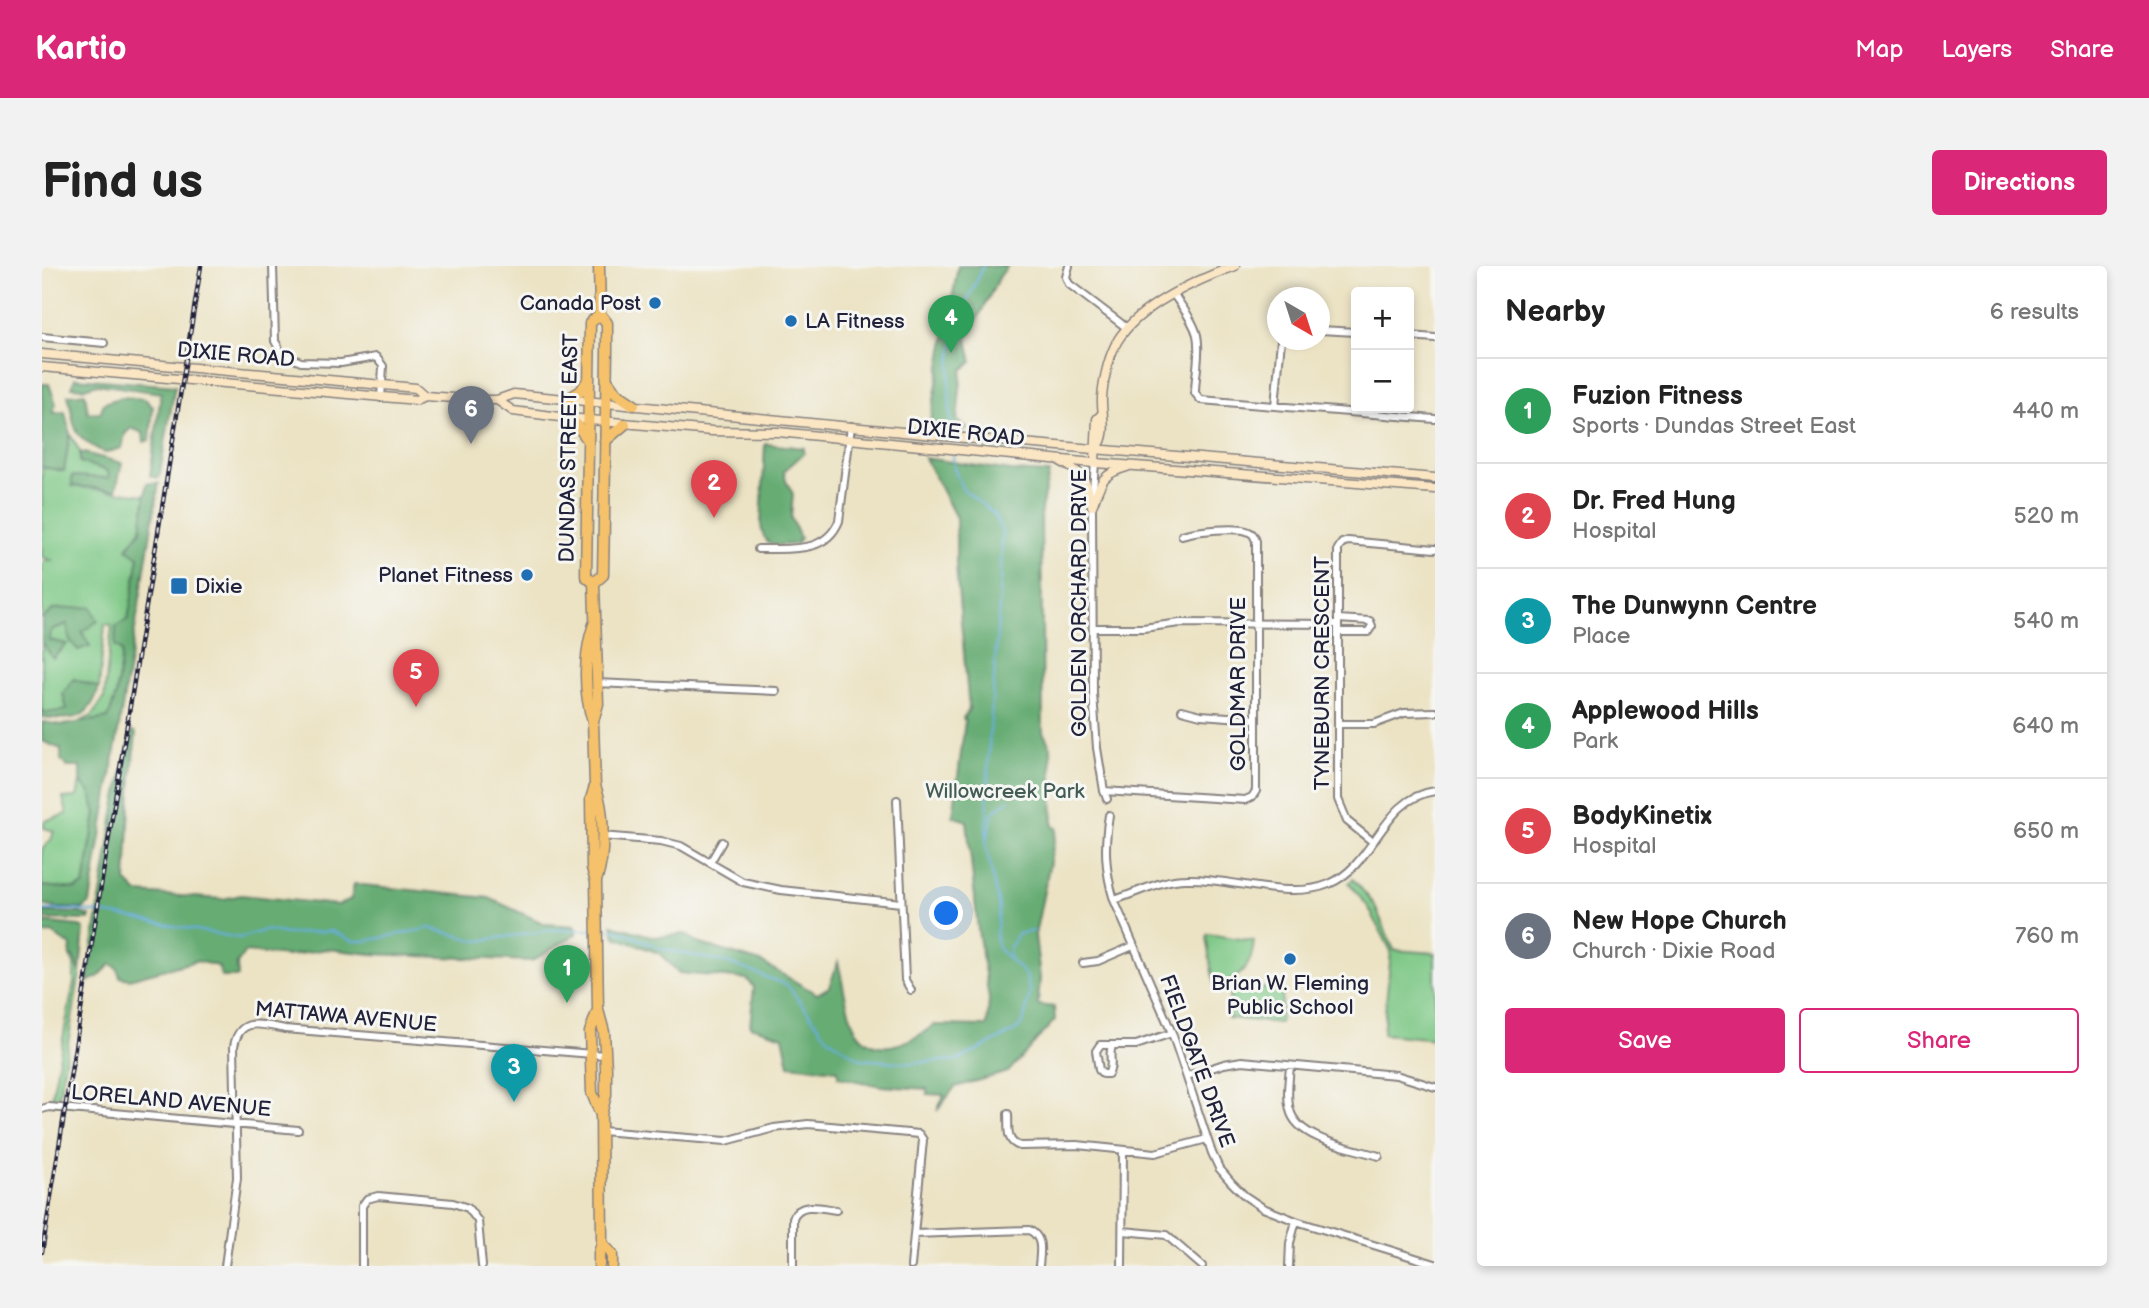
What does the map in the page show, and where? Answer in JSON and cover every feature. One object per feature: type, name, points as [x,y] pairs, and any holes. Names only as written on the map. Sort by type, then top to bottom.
[{"type":"main road","name":"DUNDAS STREET EAST","points":[[599,266],[600,314],[607,323],[603,575],[594,583],[594,623],[588,641],[593,683],[588,706],[593,721],[595,786],[600,798],[596,835],[601,869],[596,882],[597,1010],[604,1032],[606,1095],[601,1115],[602,1243],[599,1266]]},
{"type":"main road","name":"GOLDEN ORCHARD DRIVE","points":[[1095,462],[1097,449],[1103,438],[1104,420],[1101,414],[1105,375],[1117,342],[1127,328],[1141,315],[1200,280],[1235,266]]},
{"type":"main road","name":"DUNDAS STREET EAST","points":[[594,583],[586,576],[590,323],[600,314]]},
{"type":"main road","name":"DIXIE ROAD","points":[[42,354],[416,388],[425,396]]},
{"type":"main road","name":"DIXIE ROAD","points":[[42,367],[381,398],[416,400],[425,396],[497,400],[514,394],[964,438],[1435,478]]},
{"type":"main road","points":[[568,399],[581,391],[590,376]]},
{"type":"main road","points":[[606,376],[616,393],[634,405]]},
{"type":"main road","name":"DIXIE ROAD","points":[[497,400],[513,411],[625,424],[744,433],[778,432],[1134,466],[1435,489]]},
{"type":"main road","points":[[568,418],[581,429],[588,441]]},
{"type":"main road","points":[[605,441],[625,424]]},
{"type":"main road","points":[[1056,459],[1082,475],[1088,484],[1092,506]]},
{"type":"main road","points":[[1092,506],[1104,478],[1115,471],[1134,466]]},
{"type":"main road","name":"DUNDAS STREET EAST","points":[[597,1010],[590,1032],[592,1093],[601,1115]]},
{"type":"main road","name":"DUNDAS STREET EAST","points":[[602,1243],[612,1254],[612,1266]]},
{"type":"street","points":[[273,266],[275,341],[282,354],[301,362],[328,363],[376,357],[383,366],[381,398]]},
{"type":"street","points":[[1069,266],[1066,277],[1069,284],[1127,328]]},
{"type":"street","points":[[1174,295],[1197,334],[1196,396],[1206,401],[1435,419]]},
{"type":"street","points":[[1330,331],[1351,332]]},
{"type":"street","points":[[1414,336],[1435,338]]},
{"type":"street","points":[[42,337],[104,343]]},
{"type":"street","points":[[1275,406],[1281,350]]},
{"type":"street","points":[[758,549],[809,548],[821,543],[833,532],[839,521],[851,426]]},
{"type":"street","name":"GOLDEN ORCHARD DRIVE","points":[[1095,462],[1092,506],[1095,725],[1105,795]]},
{"type":"street","name":"GOLDMAR DRIVE","points":[[1105,795],[1251,799],[1256,788],[1254,536],[1244,530],[1199,530],[1182,535]]},
{"type":"street","name":"TYNEBURN CRESCENT","points":[[1373,842],[1350,824],[1340,808],[1338,549],[1342,543],[1348,541],[1435,549]]},
{"type":"street","points":[[1094,628],[1143,628],[1180,623],[1364,619],[1370,621],[1372,626],[1368,632],[1338,632]]},
{"type":"street","points":[[593,683],[776,691]]},
{"type":"street","points":[[1182,710],[1201,715],[1255,719]]},
{"type":"street","points":[[1339,724],[1374,724],[1404,713],[1435,712]]},
{"type":"street","points":[[1114,900],[1169,881],[1187,878],[1293,889],[1318,887],[1342,876],[1357,863],[1406,802],[1435,791]]},
{"type":"street","points":[[897,800],[905,980],[911,990]]},
{"type":"street","name":"FIELDGATE DRIVE","points":[[1109,816],[1105,868],[1114,900],[1172,1033],[1219,1168],[1237,1189],[1263,1208],[1433,1264]]},
{"type":"street","points":[[596,835],[668,842],[681,846],[743,882],[781,890],[803,890],[901,903]]},
{"type":"street","points":[[710,861],[722,842]]},
{"type":"street","points":[[1083,963],[1098,961],[1133,946]]},
{"type":"street","name":"MATTAWA AVENUE","points":[[225,1266],[237,1178],[234,1046],[236,1035],[243,1027],[254,1024],[285,1030],[605,1055]]},
{"type":"street","points":[[1112,1046],[1109,1052],[1110,1071],[1103,1074],[1098,1069],[1097,1049],[1102,1044],[1136,1045],[1172,1033]]},
{"type":"street","points":[[1187,1076],[1236,1061],[1396,1075],[1435,1087]]},
{"type":"street","points":[[1290,1066],[1289,1105],[1297,1125],[1311,1135],[1379,1156]]},
{"type":"street","name":"LORELAND AVENUE","points":[[42,1109],[49,1107],[298,1130]]},
{"type":"street","points":[[1009,1114],[1009,1137],[1016,1146],[1077,1146],[1160,1153],[1207,1139]]},
{"type":"street","points":[[601,1131],[726,1141],[775,1128],[808,1124],[919,1134],[923,1140],[911,1266]]},
{"type":"street","points":[[1122,1266],[1123,1151]]},
{"type":"street","points":[[362,1266],[362,1206],[367,1199],[378,1196],[453,1203],[468,1208],[478,1222],[481,1266]]},
{"type":"street","points":[[793,1266],[793,1218],[796,1211],[804,1207],[836,1210]]},
{"type":"street","points":[[1289,1266],[1290,1243],[1296,1221]]},
{"type":"street","points":[[914,1234],[1031,1231],[1040,1242],[1039,1266]]},
{"type":"street","points":[[1123,1231],[1166,1235],[1202,1266]]},
{"type":"street","points":[[1433,1264],[1435,1254]]},
{"type":"green space","points":[[958,266],[1008,266],[967,339],[972,362],[962,370],[957,420],[969,429],[949,431],[929,428]]},
{"type":"green space","points":[[75,378],[175,386],[159,478],[150,476],[161,393],[97,384],[85,388],[72,387]]},
{"type":"green space","points":[[42,384],[49,384],[56,404],[52,413],[65,412],[70,434],[64,471],[42,467]]},
{"type":"green space","points":[[85,393],[88,413],[100,413],[104,403],[122,397],[145,399],[153,407],[150,440],[144,442],[143,433],[131,428],[125,434],[122,448],[105,453],[86,442],[74,425],[68,395]]},
{"type":"green space","points":[[70,434],[80,452],[80,462],[109,471],[109,479],[73,476],[72,486],[146,495],[141,530],[127,548],[139,557],[116,695],[108,719],[79,722],[92,716],[104,698],[112,625],[105,624],[99,688],[74,679],[67,711],[46,713],[42,709],[42,646],[67,644],[49,640],[51,630],[67,624],[90,646],[54,609],[42,619],[42,565],[45,561],[54,561],[42,557],[42,467],[64,471]]},
{"type":"green space","points":[[765,444],[804,448],[804,453],[784,471],[793,494],[791,518],[800,538],[796,544],[772,544],[765,539],[763,533],[761,525]]},
{"type":"green space","points":[[80,452],[122,463],[116,490],[72,486],[72,476],[109,478],[108,471],[80,462]]},
{"type":"green space","name":"Willowcreek Park","points":[[925,458],[1011,471],[1049,473],[1041,509],[1043,732],[1051,748],[1053,827],[1057,828],[1035,935],[1040,978],[1038,1005],[1054,1007],[1055,1020],[1008,1072],[955,1087],[937,1111],[944,1095],[927,1094],[927,1089],[881,1086],[838,1077],[838,1070],[789,1065],[783,1036],[750,1026],[754,987],[747,979],[679,973],[659,953],[615,937],[612,925],[655,937],[685,934],[698,943],[761,962],[817,994],[829,987],[838,962],[854,1026],[871,1044],[892,1046],[903,1043],[934,1025],[987,1026],[989,999],[978,930],[967,821],[953,816],[965,721],[963,718],[969,709],[956,567],[956,518]]},
{"type":"green space","points":[[147,483],[159,483],[90,903],[83,909],[42,905],[42,886],[76,889],[84,885],[96,813],[90,792],[80,782],[80,767],[67,767],[61,760],[61,749],[42,741],[42,722],[63,725],[108,718],[116,695],[122,651],[115,646],[116,626],[128,619],[139,557],[127,549],[141,530]]},
{"type":"green space","points":[[91,607],[98,621],[82,632],[90,646],[78,650],[69,639],[67,624],[51,630],[49,640],[67,644],[53,658],[44,645],[42,646],[42,619],[54,609]]},
{"type":"green space","points":[[74,679],[99,688],[85,713],[63,719],[42,717],[42,709],[46,713],[67,710],[63,694]]},
{"type":"green space","points":[[132,731],[136,733],[126,881],[138,893],[223,899],[241,895],[338,905],[351,899],[354,884],[489,898],[545,924],[575,926],[576,934],[532,961],[371,954],[327,949],[287,956],[245,952],[237,964],[238,977],[222,977],[218,966],[196,961],[129,979],[120,977],[117,968],[111,964],[98,977],[87,982],[115,807]]},
{"type":"green space","points":[[80,782],[90,792],[96,813],[84,885],[76,889],[42,886],[42,849],[51,840],[54,831],[44,828],[44,821],[67,814],[63,798],[77,797]]},
{"type":"green space","points":[[1353,879],[1374,904],[1394,950],[1435,953],[1435,1039],[1383,1034],[1391,951],[1369,908],[1349,883]]},
{"type":"green space","points":[[42,912],[90,916],[89,920],[42,919]]},
{"type":"green space","points":[[42,922],[79,926],[84,929],[80,972],[74,957],[70,956],[71,946],[52,933],[42,934]]},
{"type":"green space","points":[[1208,934],[1254,941],[1251,958],[1238,976],[1214,984],[1206,937]]},
{"type":"green space","points":[[70,956],[74,957],[80,972],[59,1096],[54,1098],[52,1095],[74,982],[74,964]]},
{"type":"green space","points":[[1231,985],[1283,990],[1280,1023],[1228,1018]]},
{"type":"waterway","points":[[951,434],[949,391],[952,348],[961,314],[983,266]]},
{"type":"waterway","points":[[600,930],[618,930],[662,949],[729,963],[787,985],[828,1038],[860,1059],[910,1063],[958,1060],[1015,1031],[1023,1023],[1030,993],[1026,975],[998,948],[996,937],[999,908],[986,846],[1002,532],[994,514],[962,488],[954,468],[953,454]]},
{"type":"waterway","points":[[987,839],[993,812],[1009,800]]},
{"type":"waterway","points":[[42,910],[75,910],[115,915],[239,938],[266,930],[287,934],[331,931],[353,941],[365,941],[430,928],[477,941],[552,930],[594,930]]},
{"type":"waterway","points":[[1009,958],[1009,949],[1018,934],[1034,931]]},
{"type":"railway","points":[[42,1252],[201,266]]},
{"type":"place","name":"Canada Post","points":[[655,303]]},
{"type":"place","name":"LA Fitness","points":[[791,321]]},
{"type":"place","name":"Applewood Hills","points":[[951,353]]},
{"type":"place","name":"New Hope Church","points":[[471,444]]},
{"type":"place","name":"Dr. Fred Hung","points":[[714,518]]},
{"type":"place","name":"Planet Fitness","points":[[527,575]]},
{"type":"place","name":"Dixie","points":[[179,586]]},
{"type":"place","name":"BodyKinetix","points":[[416,707]]},
{"type":"place","name":"Brian W. Fleming Public School","points":[[1290,959]]},
{"type":"place","name":"Fuzion Fitness","points":[[567,1003]]},
{"type":"place","name":"The Dunwynn Centre","points":[[514,1102]]}]
